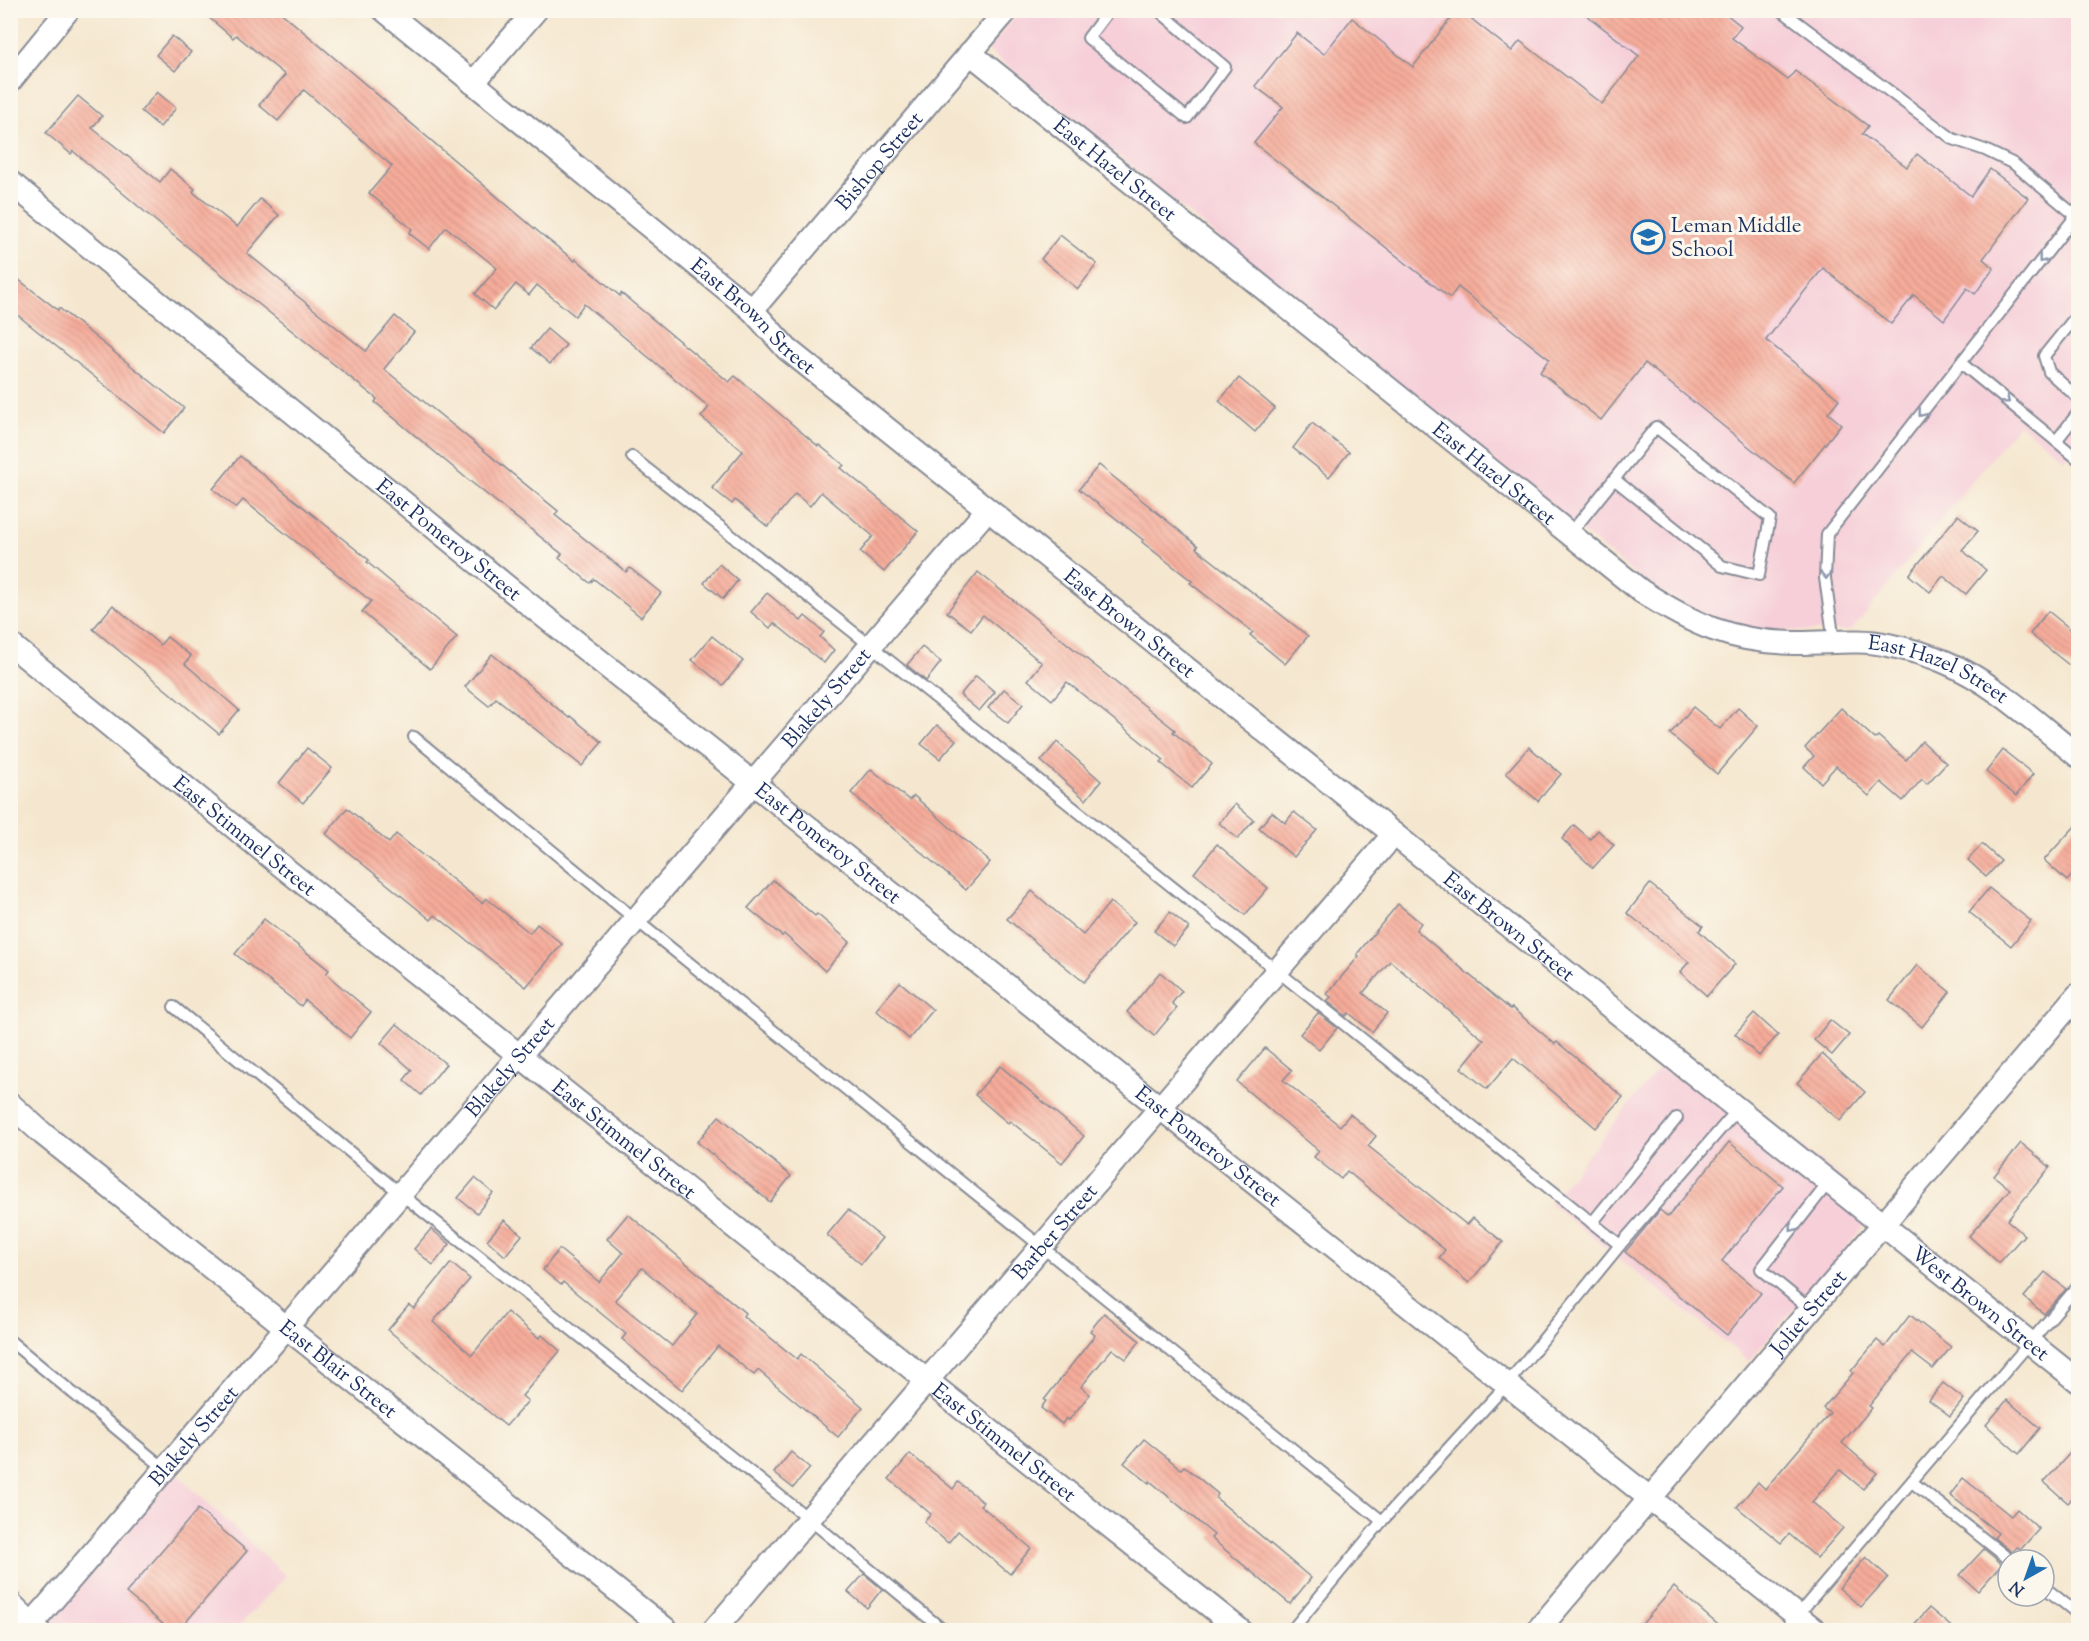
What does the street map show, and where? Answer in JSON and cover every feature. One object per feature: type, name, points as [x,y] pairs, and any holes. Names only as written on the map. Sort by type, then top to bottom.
[{"type":"street","points":[[10,81],[68,10]]},
{"type":"street","name":"East Brown Street","points":[[384,10],[752,310],[787,349],[1883,1225]]},
{"type":"street","points":[[474,83],[536,10]]},
{"type":"street","name":"Bishop Street","points":[[752,310],[1007,10]]},
{"type":"street","name":"East Hazel Street","points":[[970,53],[1641,591],[1698,624],[1726,635],[1763,642],[1860,642],[1887,645],[1944,662],[1971,675],[2000,694],[2079,756]]},
{"type":"street","name":"East Pomeroy Street","points":[[10,182],[511,590],[1650,1498],[1791,1623],[1815,1630]]},
{"type":"street","name":"Blakely Street","points":[[35,1628],[165,1469],[987,510]]},
{"type":"street","name":"East Stimmel Street","points":[[10,644],[278,863],[1240,1630]]},
{"type":"street","name":"Barber Street","points":[[714,1630],[1394,834]]},
{"type":"street","name":"Joliet Street","points":[[1538,1630],[2079,995]]},
{"type":"street","name":"East Blair Street","points":[[10,1104],[43,1134],[667,1630]]},
{"type":"street","name":"West Brown Street","points":[[1883,1225],[2079,1381]]},
{"type":"street","points":[[10,1603],[35,1628]]},
{"type":"lane","points":[[1109,10],[1088,38],[1187,118],[1225,67],[1158,10]]},
{"type":"lane","points":[[1781,10],[1953,140],[1985,150],[2014,164],[2077,215],[1827,534],[1825,578],[1834,642]]},
{"type":"lane","points":[[2079,314],[2044,356],[2049,372],[2079,398]]},
{"type":"lane","points":[[1961,363],[2079,459]]},
{"type":"lane","points":[[2056,441],[2079,413]]},
{"type":"lane","points":[[1570,534],[1614,478],[1656,427],[1770,518],[1759,575],[1722,566],[1614,478]]},
{"type":"lane","points":[[632,457],[1620,1245]]},
{"type":"lane","points":[[414,737],[636,920],[1382,1521]]},
{"type":"lane","points":[[174,1008],[401,1194],[809,1519],[943,1630]]},
{"type":"lane","points":[[1292,1630],[1382,1521],[1507,1384],[1620,1245],[1737,1108]]},
{"type":"lane","points":[[1592,1222],[1677,1118]]},
{"type":"lane","points":[[1811,1310],[1761,1269],[1829,1182]]},
{"type":"lane","points":[[1791,1623],[2079,1286]]},
{"type":"lane","points":[[10,1341],[165,1469]]},
{"type":"lane","points":[[1912,1482],[1996,1549]]},
{"type":"lane","points":[[2056,1596],[2079,1614]]},
{"type":"shaded area","name":"Leman Middle School","points":[[1021,10],[2078,11],[2078,441],[2064,459],[2019,424],[1851,631],[1762,631],[1704,617],[1644,582],[987,50]]},
{"type":"shaded area","points":[[1677,1046],[1879,1209],[1749,1361],[1549,1203]]},
{"type":"shaded area","points":[[172,1470],[286,1576],[235,1630],[47,1630],[39,1623]]},
{"type":"building","points":[[200,10],[278,10],[541,234],[575,261],[576,259],[620,296],[621,293],[729,382],[735,376],[844,465],[841,468],[918,531],[884,572],[860,552],[873,536],[821,492],[810,506],[795,494],[768,527],[735,500],[732,504],[712,488],[743,451],[701,417],[709,407],[584,304],[575,316],[537,285],[529,295],[516,284],[494,310],[475,294],[497,268],[446,227],[429,249],[409,233],[412,229],[369,193],[392,166],[304,90],[278,121],[259,105],[285,75],[236,35],[233,38]]},
{"type":"building","points":[[1457,10],[1512,51],[1520,41],[1602,104],[1639,56],[1580,10],[1721,10],[1741,26],[1732,38],[1788,80],[1795,71],[1868,126],[1862,134],[1907,167],[1917,154],[1971,196],[1990,169],[2028,198],[1983,259],[1994,268],[1975,294],[1967,288],[1944,320],[1914,295],[1891,324],[1823,268],[1766,340],[1839,399],[1828,413],[1841,424],[1794,483],[1645,363],[1601,420],[1540,372],[1549,359],[1458,287],[1450,298],[1254,143],[1283,107],[1255,86],[1297,33],[1324,54],[1352,18],[1413,67]]},
{"type":"building","points":[[172,36],[191,52],[175,71],[156,55]]},
{"type":"building","points":[[157,92],[176,108],[160,127],[141,111]]},
{"type":"building","points":[[78,96],[102,116],[92,128],[160,182],[170,169],[195,189],[193,192],[237,227],[260,199],[279,215],[247,253],[366,351],[395,316],[414,332],[384,369],[558,511],[555,515],[626,572],[630,568],[661,593],[641,617],[594,579],[590,583],[559,558],[562,554],[375,402],[377,399],[164,228],[73,151],[71,154],[46,133]]},
{"type":"building","points":[[1060,235],[1097,264],[1078,289],[1041,259]]},
{"type":"building","points":[[10,273],[58,310],[59,308],[184,408],[164,433],[10,309]]},
{"type":"building","points":[[547,329],[566,345],[550,364],[531,348]]},
{"type":"building","points":[[1239,378],[1275,408],[1255,432],[1219,401]]},
{"type":"building","points":[[1312,423],[1349,452],[1329,477],[1293,448]]},
{"type":"building","points":[[240,456],[369,560],[367,562],[457,637],[430,669],[362,612],[371,601],[243,500],[236,508],[213,489]]},
{"type":"building","points":[[1099,465],[1198,546],[1196,548],[1308,636],[1285,664],[1250,635],[1253,632],[1190,583],[1192,581],[1079,489]]},
{"type":"building","points":[[1958,515],[1978,531],[1962,550],[1986,570],[1966,594],[1943,576],[1930,592],[1909,575]]},
{"type":"building","points":[[719,564],[738,580],[723,599],[704,583]]},
{"type":"building","points":[[978,572],[1175,730],[1173,732],[1212,764],[1192,788],[1161,763],[1164,760],[1067,682],[1052,700],[1028,680],[1042,663],[983,615],[971,630],[947,612]]},
{"type":"building","points":[[767,593],[801,621],[805,616],[824,632],[820,637],[834,650],[824,663],[774,623],[770,628],[751,612]]},
{"type":"building","points":[[113,605],[160,645],[167,637],[191,656],[185,664],[239,710],[219,734],[93,629]]},
{"type":"building","points":[[2048,611],[2079,636],[2079,673],[2030,634]]},
{"type":"building","points":[[712,636],[743,661],[723,685],[692,660]]},
{"type":"building","points":[[922,647],[941,662],[926,681],[907,665]]},
{"type":"building","points":[[492,654],[569,718],[570,716],[602,742],[582,766],[496,698],[489,706],[465,687]]},
{"type":"building","points":[[976,676],[995,692],[979,711],[960,695]]},
{"type":"building","points":[[1004,689],[1023,704],[1008,723],[988,708]]},
{"type":"building","points":[[1693,707],[1720,729],[1738,708],[1758,726],[1717,774],[1670,734]]},
{"type":"building","points":[[1841,708],[1875,739],[1878,736],[1906,760],[1922,741],[1946,763],[1927,784],[1922,779],[1903,801],[1881,782],[1869,796],[1836,766],[1821,783],[1804,767],[1814,756],[1805,748]]},
{"type":"building","points":[[937,725],[956,740],[940,759],[921,744]]},
{"type":"building","points":[[1057,742],[1101,781],[1086,800],[1041,761]]},
{"type":"building","points":[[1529,747],[1561,774],[1538,801],[1506,773]]},
{"type":"building","points":[[307,748],[332,768],[303,803],[279,783]]},
{"type":"building","points":[[2003,750],[2033,774],[2016,796],[1986,772]]},
{"type":"building","points":[[871,769],[909,800],[914,796],[990,862],[966,890],[851,793]]},
{"type":"building","points":[[1235,804],[1254,820],[1238,839],[1219,823]]},
{"type":"building","points":[[347,808],[389,843],[396,834],[482,903],[486,898],[530,933],[537,924],[562,944],[526,987],[435,915],[431,920],[326,834]]},
{"type":"building","points":[[1272,812],[1285,823],[1294,812],[1317,830],[1294,857],[1259,828]]},
{"type":"building","points":[[2079,822],[2079,868],[2067,881],[2044,860]]},
{"type":"building","points":[[1574,825],[1590,839],[1598,830],[1614,845],[1593,868],[1562,839]]},
{"type":"building","points":[[1217,844],[1268,888],[1245,915],[1194,873]]},
{"type":"building","points":[[1982,844],[2001,861],[1986,877],[1968,860]]},
{"type":"building","points":[[773,880],[850,942],[825,971],[784,934],[782,936],[748,908]]},
{"type":"building","points":[[1650,884],[1703,926],[1699,931],[1735,964],[1707,996],[1680,972],[1689,962],[1627,913]]},
{"type":"building","points":[[1989,888],[2031,921],[2011,946],[1969,912]]},
{"type":"building","points":[[1032,891],[1083,935],[1110,902],[1135,922],[1084,982],[1007,919]]},
{"type":"building","points":[[1398,904],[1421,923],[1416,930],[1510,1009],[1512,1008],[1555,1044],[1557,1042],[1623,1097],[1596,1128],[1513,1058],[1487,1089],[1461,1068],[1484,1040],[1390,961],[1363,993],[1387,1013],[1372,1032],[1349,1013],[1346,1016],[1327,1001],[1331,997],[1327,994]]},
{"type":"building","points":[[1170,912],[1189,928],[1173,946],[1154,931]]},
{"type":"building","points":[[264,919],[329,970],[326,974],[371,1012],[350,1038],[305,1000],[301,1006],[235,954]]},
{"type":"building","points":[[1917,965],[1950,992],[1922,1027],[1889,1000]]},
{"type":"building","points":[[1160,972],[1182,991],[1172,1003],[1177,1008],[1154,1036],[1127,1012]]},
{"type":"building","points":[[900,982],[933,1010],[909,1039],[876,1010]]},
{"type":"building","points":[[1318,1013],[1337,1028],[1319,1050],[1300,1034]]},
{"type":"building","points":[[1754,1013],[1778,1035],[1759,1056],[1735,1034]]},
{"type":"building","points":[[1830,1020],[1849,1035],[1832,1055],[1814,1040]]},
{"type":"building","points":[[397,1024],[446,1064],[421,1095],[404,1080],[412,1070],[381,1043]]},
{"type":"building","points":[[1265,1048],[1292,1070],[1283,1080],[1340,1126],[1350,1114],[1376,1136],[1368,1146],[1467,1225],[1473,1218],[1503,1242],[1469,1283],[1439,1258],[1445,1250],[1347,1171],[1341,1179],[1314,1157],[1319,1151],[1237,1082]]},
{"type":"building","points":[[1822,1054],[1865,1092],[1840,1121],[1797,1083]]},
{"type":"building","points":[[1000,1066],[1084,1136],[1062,1163],[975,1095]]},
{"type":"building","points":[[719,1116],[791,1176],[770,1202],[697,1142]]},
{"type":"building","points":[[1729,1142],[1783,1186],[1722,1261],[1761,1293],[1727,1335],[1625,1252],[1660,1210],[1668,1217]]},
{"type":"building","points":[[2021,1143],[2050,1167],[2007,1220],[2024,1235],[1999,1263],[1969,1236],[2010,1189],[1994,1176]]},
{"type":"building","points":[[475,1178],[493,1193],[477,1213],[458,1198]]},
{"type":"building","points":[[848,1210],[882,1238],[861,1264],[827,1235]]},
{"type":"building","points":[[628,1214],[745,1313],[743,1316],[797,1359],[801,1354],[863,1407],[838,1437],[758,1370],[754,1375],[718,1346],[682,1390],[622,1339],[626,1334],[563,1282],[561,1285],[543,1270],[559,1249],[599,1282],[623,1253],[607,1239]],"holes":[[[642,1268],[697,1314],[672,1346],[615,1300]]]},
{"type":"building","points":[[504,1220],[522,1235],[505,1256],[487,1240]]},
{"type":"building","points":[[431,1229],[450,1244],[433,1265],[414,1249]]},
{"type":"building","points":[[451,1263],[470,1279],[433,1322],[472,1355],[507,1312],[539,1338],[542,1335],[560,1351],[522,1396],[528,1401],[506,1426],[388,1330],[409,1305],[414,1309]]},
{"type":"building","points":[[2045,1272],[2066,1289],[2044,1314],[2024,1297]]},
{"type":"building","points":[[1104,1313],[1140,1341],[1126,1359],[1112,1349],[1081,1387],[1090,1394],[1069,1420],[1066,1418],[1062,1424],[1041,1408],[1046,1401],[1044,1400],[1095,1335],[1090,1331]]},
{"type":"building","points":[[1910,1315],[1951,1347],[1933,1369],[1912,1353],[1869,1406],[1872,1408],[1842,1443],[1877,1473],[1863,1489],[1840,1470],[1812,1502],[1843,1528],[1817,1558],[1789,1534],[1781,1543],[1737,1507],[1758,1482],[1765,1489],[1830,1413],[1823,1408],[1853,1373],[1851,1371],[1877,1340],[1885,1347]]},
{"type":"building","points":[[1943,1383],[1964,1399],[1950,1416],[1929,1400]]},
{"type":"building","points":[[2007,1400],[2040,1428],[2019,1454],[1986,1425]]},
{"type":"building","points":[[1144,1439],[1181,1469],[1184,1466],[1218,1494],[1216,1498],[1311,1578],[1290,1604],[1211,1538],[1214,1535],[1150,1481],[1149,1483],[1124,1463]]},
{"type":"building","points":[[2079,1443],[2079,1491],[2068,1503],[2044,1482]]},
{"type":"building","points":[[791,1452],[810,1468],[793,1488],[774,1473]]},
{"type":"building","points":[[910,1454],[953,1489],[958,1482],[983,1502],[980,1505],[1031,1548],[1010,1574],[958,1531],[948,1543],[924,1522],[931,1514],[889,1479]]},
{"type":"building","points":[[1963,1478],[2011,1516],[2017,1509],[2039,1529],[2022,1548],[2007,1548],[1994,1538],[1998,1533],[1950,1495]]},
{"type":"building","points":[[198,1509],[247,1551],[179,1630],[170,1630],[126,1593]]},
{"type":"building","points":[[1984,1549],[1996,1559],[1996,1571],[1978,1591],[1960,1575]]},
{"type":"building","points":[[1866,1557],[1888,1577],[1861,1607],[1839,1588]]},
{"type":"building","points":[[864,1574],[882,1589],[867,1608],[848,1592]]},
{"type":"building","points":[[1674,1587],[1724,1630],[1637,1630]]},
{"type":"building","points":[[1929,1608],[1955,1630],[1909,1630]]},
{"type":"place","name":"Leman Middle School","points":[[1648,237]]}]
